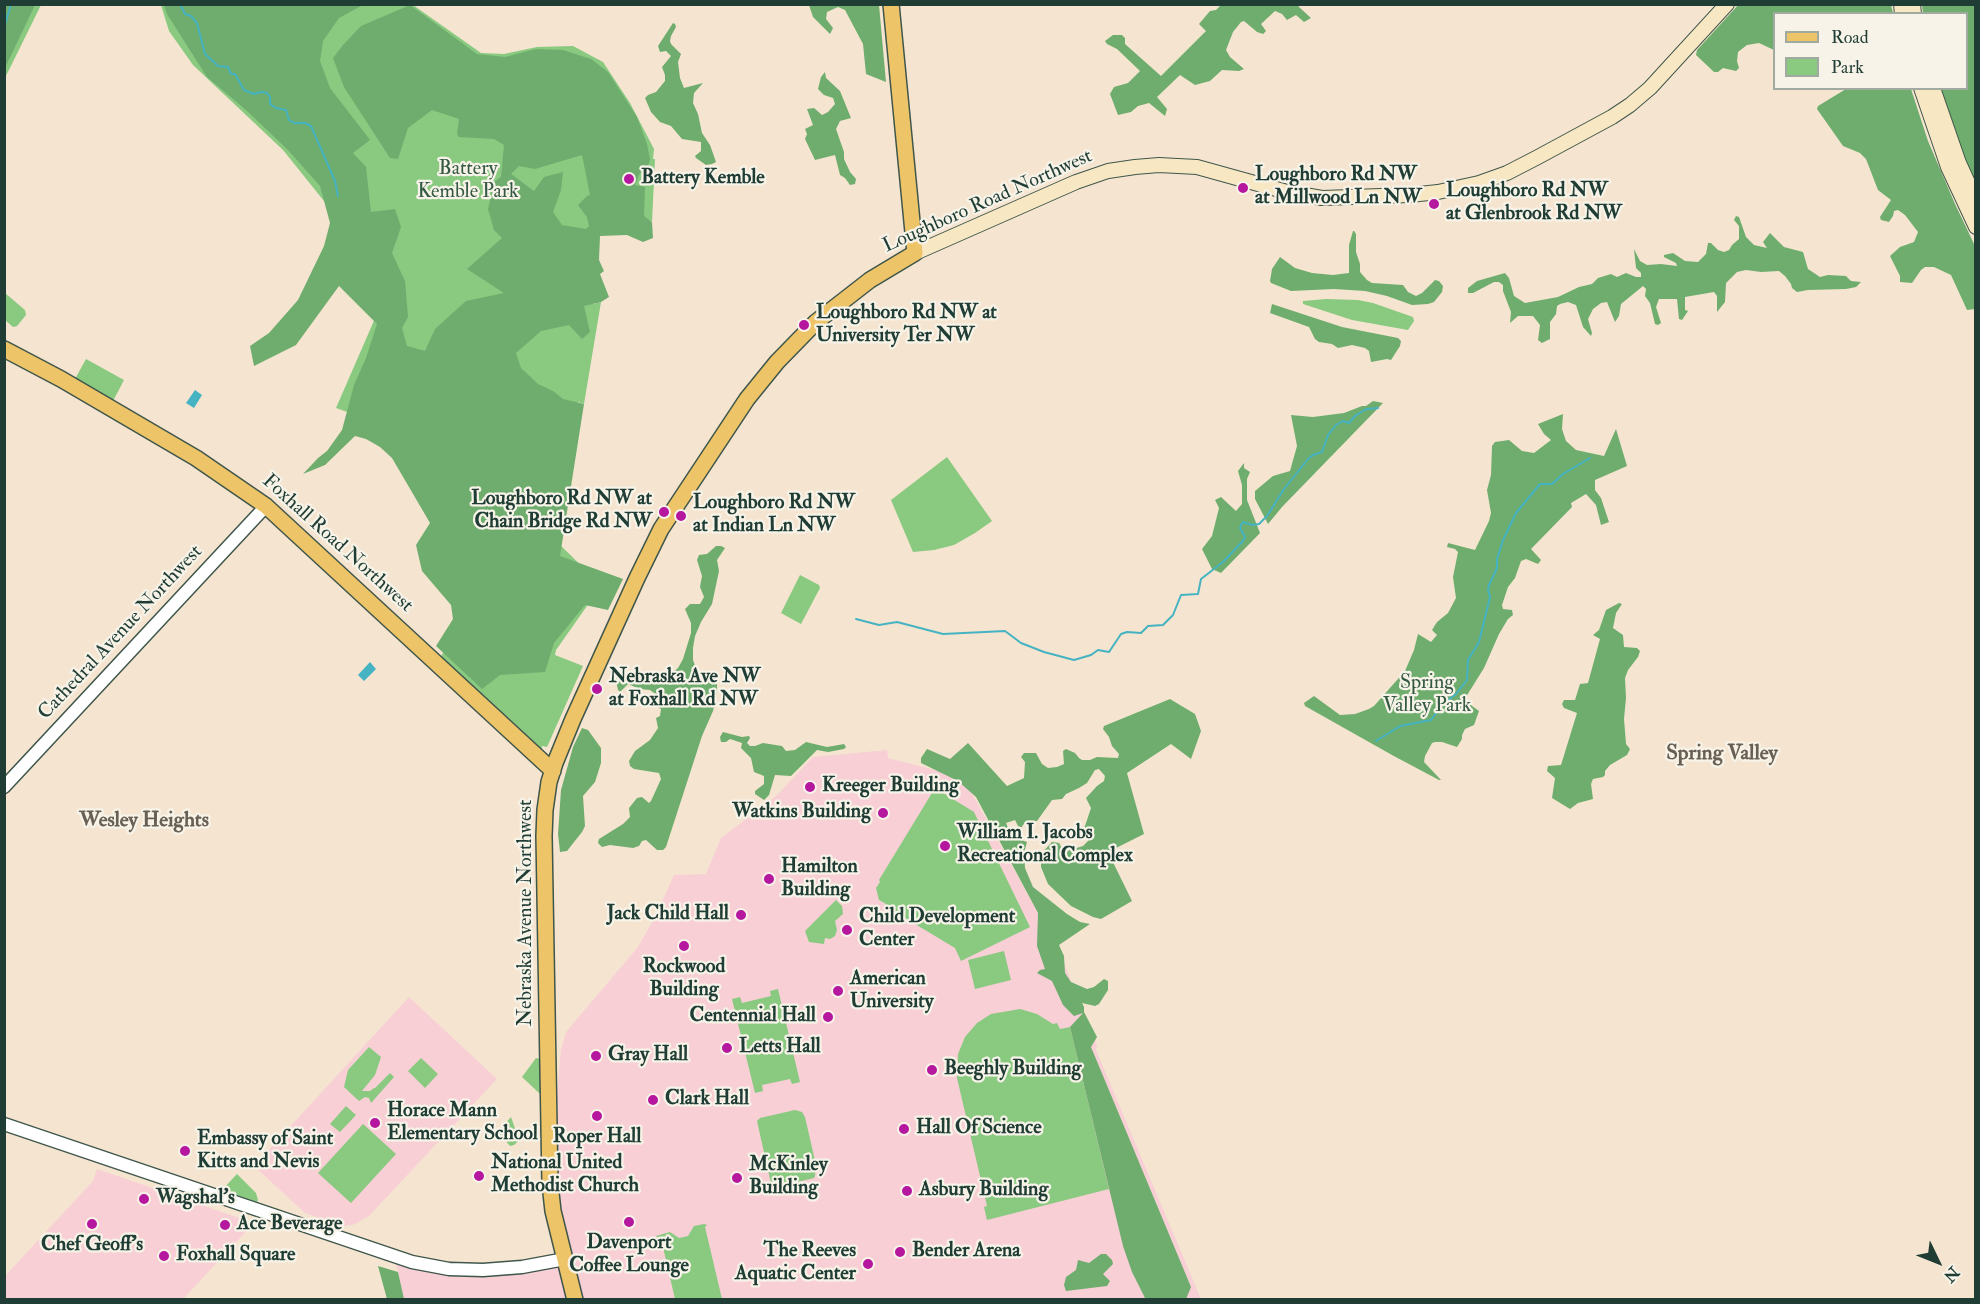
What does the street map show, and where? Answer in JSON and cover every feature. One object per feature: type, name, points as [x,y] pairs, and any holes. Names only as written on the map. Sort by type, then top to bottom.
[{"type":"main road","points":[[891,4],[915,253]]},
{"type":"main road","name":"Loughboro Road Northwest","points":[[653,546],[661,529],[701,467],[747,399],[777,362],[816,322],[848,296],[877,275],[915,253],[1076,182],[1108,171],[1135,166],[1197,167],[1287,192],[1328,198],[1438,192],[1479,183],[1507,173],[1538,157],[1630,105],[1650,88],[1727,4]]},
{"type":"main road","points":[[1921,90],[1948,167],[1976,227]]},
{"type":"main road","points":[[1934,90],[1959,163],[1976,200]]},
{"type":"main road","name":"Foxhall Road Northwest","points":[[4,349],[61,379],[169,442],[266,506],[552,771]]},
{"type":"main road","name":"Nebraska Avenue Northwest","points":[[575,1299],[564,1259],[549,1180],[544,824],[546,802],[552,771],[573,719],[653,546]]},
{"type":"street","name":"Cathedral Avenue Northwest","points":[[4,787],[266,506]]},
{"type":"street","points":[[4,1124],[412,1262],[449,1269],[483,1270],[522,1267],[564,1259]]},
{"type":"shaded area","name":"American University","points":[[887,750],[888,758],[963,777],[1059,951],[1097,1045],[1096,1050],[1201,1299],[403,1299],[395,1257],[449,1269],[564,1259],[549,1180],[561,1050],[566,1032],[638,947],[674,875],[706,874],[721,838],[775,797],[813,757]]},
{"type":"shaded area","name":"Horace Mann Elementary School","points":[[409,997],[497,1079],[369,1216],[353,1225],[343,1226],[305,1213],[254,1166]]},
{"type":"shaded area","points":[[97,1169],[254,1223],[183,1299],[9,1299],[5,1296],[5,1276],[93,1181]]},
{"type":"green space","points":[[1739,4],[1891,5],[1893,12],[1773,12],[1773,50],[1759,43],[1747,45],[1738,52],[1739,68],[1736,71],[1723,68],[1714,72],[1696,55],[1697,50]]},
{"type":"green space","points":[[4,5],[35,5],[5,68]]},
{"type":"green space","points":[[5,5],[41,5],[5,78]]},
{"type":"green space","name":"Battery Kemble Park","points":[[161,5],[413,5],[481,53],[504,54],[537,47],[573,46],[603,62],[630,103],[654,149],[652,222],[650,220],[587,233],[593,304],[601,302],[584,404],[578,402],[556,541],[596,580],[587,606],[556,650],[555,655],[583,666],[547,747],[542,746],[541,754],[440,658],[459,626],[437,518],[364,418],[336,408],[386,293],[328,206],[283,150],[193,65],[169,31]]},
{"type":"green space","name":"Battery Kemble Park","points":[[164,5],[363,5],[339,18],[323,41],[320,61],[330,88],[370,140],[353,153],[366,167],[371,212],[395,209],[401,227],[392,253],[405,281],[408,317],[402,328],[407,346],[425,351],[435,329],[466,301],[504,293],[467,269],[502,238],[494,230],[488,209],[494,182],[501,177],[504,145],[494,139],[459,137],[457,134],[459,119],[432,110],[408,128],[398,159],[390,158],[344,87],[333,58],[343,45],[361,26],[410,5],[477,54],[505,57],[536,49],[563,50],[591,59],[608,72],[637,117],[650,159],[647,170],[640,173],[635,185],[645,187],[644,216],[652,222],[653,238],[643,242],[627,235],[600,236],[599,260],[604,271],[600,274],[609,297],[601,302],[584,306],[590,332],[582,339],[569,325],[541,331],[516,353],[521,368],[538,384],[563,399],[584,404],[560,556],[623,579],[608,610],[585,605],[554,643],[545,672],[500,675],[482,689],[436,646],[453,619],[451,605],[422,571],[416,545],[430,523],[392,458],[380,447],[355,436],[325,465],[303,474],[327,451],[342,430],[354,385],[377,324],[339,286],[296,345],[254,366],[250,346],[269,333],[298,300],[324,246],[330,223],[320,186],[287,149],[207,77],[167,14]],"holes":[[[582,155],[590,195],[578,205],[587,217],[589,226],[586,229],[562,225],[553,212],[561,190],[563,172],[544,177],[534,191],[511,174],[519,166],[535,169]]]},
{"type":"green space","points":[[809,5],[879,5],[886,82],[866,74],[863,44],[845,10],[838,7],[827,12],[826,19],[833,28],[830,34],[813,17]]},
{"type":"green space","points":[[1221,5],[1298,5],[1311,18],[1304,22],[1296,15],[1287,20],[1275,11],[1261,24],[1266,31],[1263,34],[1244,21],[1241,22],[1233,32],[1226,50],[1230,57],[1244,69],[1222,70],[1210,81],[1195,85],[1180,75],[1157,97],[1167,109],[1165,116],[1149,103],[1138,106],[1131,112],[1118,115],[1110,94],[1114,87],[1128,83],[1140,71],[1105,41],[1113,35],[1122,35],[1125,38],[1125,44],[1161,76],[1206,31],[1199,24],[1210,11],[1216,10]]},
{"type":"green space","points":[[1922,5],[1975,5],[1975,185],[1940,90],[1968,90],[1968,12],[1923,12]]},
{"type":"green space","points":[[673,23],[676,27],[670,41],[681,54],[678,62],[684,88],[703,83],[694,93],[693,103],[702,133],[710,145],[716,162],[712,164],[706,165],[695,156],[701,151],[701,142],[682,139],[671,126],[660,122],[651,112],[645,98],[656,92],[665,81],[662,67],[671,56],[666,51],[660,52],[658,46]]},
{"type":"green space","points":[[825,72],[826,78],[840,91],[851,118],[840,121],[836,129],[844,152],[844,159],[856,179],[855,184],[850,185],[840,175],[835,155],[815,160],[805,139],[807,134],[805,129],[813,125],[807,109],[814,108],[822,115],[835,104],[833,98],[824,95],[818,89]]},
{"type":"green space","points":[[1844,90],[1911,90],[1928,141],[1975,246],[1975,309],[1967,310],[1951,275],[1934,267],[1925,267],[1912,283],[1900,282],[1900,276],[1890,256],[1900,247],[1914,242],[1918,232],[1905,215],[1898,210],[1894,211],[1889,222],[1881,220],[1880,217],[1891,200],[1878,190],[1866,159],[1860,153],[1843,146],[1817,109],[1818,106]]},
{"type":"green space","points":[[1736,216],[1739,217],[1746,237],[1754,245],[1767,248],[1763,242],[1770,233],[1784,247],[1803,252],[1808,269],[1820,277],[1846,276],[1851,281],[1861,282],[1856,287],[1846,289],[1797,292],[1779,271],[1746,270],[1737,272],[1726,283],[1725,302],[1717,312],[1717,296],[1714,292],[1685,297],[1685,310],[1688,311],[1682,320],[1679,319],[1677,299],[1659,299],[1656,307],[1661,323],[1658,325],[1655,324],[1650,303],[1645,296],[1646,289],[1643,286],[1621,304],[1619,316],[1615,322],[1607,302],[1593,309],[1588,319],[1591,336],[1583,327],[1576,305],[1568,302],[1560,304],[1550,322],[1550,339],[1542,343],[1538,340],[1540,325],[1533,316],[1518,316],[1510,323],[1511,312],[1503,285],[1499,282],[1468,293],[1468,288],[1477,281],[1505,273],[1509,278],[1514,296],[1525,303],[1558,297],[1611,274],[1617,277],[1626,273],[1641,277],[1641,273],[1636,268],[1634,249],[1640,261],[1647,265],[1677,266],[1676,263],[1664,257],[1664,255],[1673,253],[1685,261],[1698,262],[1706,254],[1708,243],[1724,252],[1739,239],[1739,226],[1734,220]]},
{"type":"green space","points":[[1353,231],[1356,234],[1356,252],[1360,272],[1367,280],[1372,283],[1403,285],[1408,292],[1416,296],[1435,280],[1443,286],[1442,292],[1434,302],[1412,305],[1365,291],[1334,289],[1291,291],[1271,283],[1272,269],[1280,257],[1295,268],[1312,273],[1333,275],[1349,273],[1349,245]]},
{"type":"green space","points":[[5,293],[25,310],[26,315],[17,326],[13,327],[5,320]]},
{"type":"green space","points":[[1326,299],[1373,303],[1413,317],[1414,321],[1408,330],[1352,320],[1303,304],[1303,301]]},
{"type":"green space","points":[[1272,304],[1342,327],[1398,338],[1401,341],[1400,346],[1391,360],[1371,362],[1369,351],[1365,348],[1352,345],[1338,348],[1332,344],[1319,342],[1309,327],[1270,313]]},
{"type":"green space","points":[[86,359],[124,380],[113,401],[75,379]]},
{"type":"green space","points":[[1373,401],[1383,403],[1268,524],[1255,499],[1255,491],[1273,476],[1290,471],[1297,446],[1291,415],[1313,417],[1344,413],[1366,406]]},
{"type":"green space","name":"Spring Valley Park","points":[[1563,414],[1562,429],[1566,441],[1576,450],[1604,456],[1616,429],[1627,466],[1595,480],[1595,490],[1601,498],[1609,522],[1601,525],[1596,505],[1586,494],[1571,503],[1572,507],[1531,549],[1541,560],[1538,564],[1526,559],[1521,561],[1502,605],[1503,609],[1512,610],[1513,615],[1499,634],[1484,668],[1464,700],[1479,711],[1474,725],[1465,729],[1457,747],[1435,742],[1432,743],[1425,756],[1424,762],[1441,780],[1305,706],[1304,703],[1314,696],[1340,715],[1355,714],[1369,709],[1405,671],[1418,634],[1431,642],[1437,635],[1432,630],[1437,622],[1448,613],[1456,598],[1453,577],[1458,552],[1447,547],[1448,543],[1475,550],[1489,521],[1491,513],[1487,490],[1491,475],[1492,446],[1495,442],[1509,440],[1522,451],[1534,453],[1551,440],[1538,424]]},
{"type":"green space","points":[[947,457],[992,521],[954,545],[913,552],[891,500]]},
{"type":"green space","points":[[1244,463],[1244,468],[1250,472],[1247,479],[1247,500],[1260,533],[1221,573],[1212,569],[1202,549],[1212,536],[1219,508],[1215,500],[1221,497],[1236,511],[1242,504],[1242,485],[1238,471]]},
{"type":"green space","points":[[716,546],[725,548],[717,560],[719,571],[712,604],[695,636],[693,660],[697,671],[717,676],[717,693],[713,711],[702,736],[666,847],[663,850],[657,850],[646,840],[633,848],[610,845],[602,847],[598,843],[599,839],[630,817],[629,808],[637,798],[642,797],[649,803],[661,779],[659,773],[634,769],[630,766],[629,761],[635,751],[650,740],[658,728],[656,718],[660,716],[661,709],[654,705],[653,701],[657,695],[650,690],[628,684],[620,692],[610,671],[667,683],[664,674],[671,674],[678,668],[691,633],[691,623],[685,609],[690,604],[700,604],[704,597],[700,587],[702,576],[697,560],[699,555],[707,554]]},
{"type":"green space","points":[[800,575],[819,585],[820,588],[801,624],[781,613]]},
{"type":"green space","points":[[1619,603],[1622,604],[1616,613],[1613,628],[1623,635],[1624,647],[1637,648],[1640,651],[1625,678],[1624,719],[1626,744],[1630,749],[1627,755],[1610,765],[1603,777],[1593,779],[1591,784],[1593,799],[1578,803],[1570,809],[1552,798],[1555,778],[1547,771],[1548,766],[1561,765],[1577,713],[1564,708],[1562,704],[1564,700],[1575,700],[1580,684],[1588,683],[1600,639],[1593,635],[1599,630],[1606,610]]},
{"type":"green space","points":[[1170,699],[1195,714],[1201,731],[1191,759],[1171,744],[1127,773],[1144,834],[1108,852],[1132,901],[1101,919],[1093,917],[1071,906],[1048,884],[1041,867],[1041,854],[1052,842],[1059,843],[1064,852],[1083,846],[1088,841],[1084,829],[1091,808],[1086,798],[1104,781],[1105,776],[1099,769],[1095,770],[1087,783],[1066,794],[1062,799],[1052,800],[1037,821],[1026,821],[1021,828],[1015,820],[1006,823],[1012,837],[1027,842],[1024,853],[1025,868],[1033,887],[1067,914],[1080,922],[1090,924],[1059,945],[1064,956],[1065,973],[1071,982],[1087,989],[1094,987],[1104,979],[1108,981],[1108,990],[1099,1004],[1095,1006],[1082,1003],[1084,1012],[1097,1037],[1091,1047],[1191,1287],[1186,1299],[1146,1300],[1132,1272],[1123,1246],[1070,1027],[1083,1013],[1074,1016],[1063,1005],[1052,981],[1037,973],[1045,969],[1037,946],[1038,913],[976,797],[958,781],[921,763],[921,758],[927,749],[950,759],[968,743],[1007,786],[1024,778],[1025,762],[1021,757],[1024,753],[1036,753],[1042,764],[1048,768],[1064,764],[1063,751],[1066,749],[1075,753],[1082,760],[1097,757],[1118,758],[1119,754],[1112,746],[1103,729],[1104,726]]},
{"type":"green space","points":[[582,728],[588,730],[601,748],[601,763],[595,782],[583,796],[585,826],[567,851],[560,852],[558,834],[561,790],[573,747]]},
{"type":"green space","points":[[723,732],[742,737],[749,736],[747,743],[750,746],[763,743],[782,746],[786,751],[795,750],[806,742],[827,747],[844,744],[846,747],[828,752],[817,750],[791,776],[775,775],[769,795],[764,800],[755,794],[755,791],[764,784],[764,776],[754,772],[751,758],[741,748],[742,743],[730,739],[721,742],[720,737]]},
{"type":"green space","name":"William I. Jacobs Recreational Complex","points":[[935,788],[974,812],[1030,927],[961,961],[955,948],[885,906],[886,904],[879,900],[876,888]]},
{"type":"green space","points":[[836,900],[842,906],[843,914],[835,921],[837,930],[835,936],[830,939],[825,938],[824,944],[809,942],[805,931]]},
{"type":"green space","points":[[1004,951],[1011,980],[975,989],[968,960]]},
{"type":"green space","points":[[778,989],[800,1082],[792,1084],[790,1079],[762,1085],[763,1091],[755,1093],[732,999],[740,997],[742,1003],[771,996],[770,991]]},
{"type":"green space","points":[[1020,1009],[1037,1014],[1053,1024],[1057,1023],[1060,1029],[1070,1027],[1109,1189],[987,1220],[984,1207],[987,1206],[957,1078],[958,1054],[965,1037],[977,1023],[991,1014]]},
{"type":"green space","points":[[369,1047],[381,1057],[375,1075],[362,1091],[375,1088],[390,1073],[394,1077],[371,1103],[369,1098],[365,1097],[359,1101],[344,1087],[348,1070]]},
{"type":"green space","points":[[421,1058],[438,1074],[425,1088],[408,1071]]},
{"type":"green space","points":[[536,1058],[541,1059],[542,1092],[539,1093],[522,1077]]},
{"type":"green space","points":[[346,1106],[356,1115],[340,1132],[330,1124]]},
{"type":"green space","points":[[795,1110],[802,1112],[805,1117],[816,1165],[815,1176],[772,1188],[757,1121],[760,1118]]},
{"type":"green space","points":[[511,1117],[519,1140],[510,1146],[498,1132]]},
{"type":"green space","points":[[363,1124],[396,1154],[351,1203],[318,1173]]},
{"type":"green space","points":[[237,1174],[256,1193],[257,1202],[222,1190]]},
{"type":"green space","points":[[707,1225],[705,1227],[722,1299],[675,1299],[662,1243],[656,1236],[670,1232],[679,1238],[688,1236],[694,1226]]},
{"type":"green space","points":[[1101,1254],[1106,1254],[1113,1264],[1103,1274],[1110,1281],[1107,1286],[1066,1291],[1064,1285],[1066,1277],[1076,1270],[1078,1260],[1089,1263]]},
{"type":"green space","points":[[378,1266],[398,1272],[404,1299],[387,1299]]},
{"type":"water","points":[[195,390],[202,395],[194,408],[186,403]]},
{"type":"water","points":[[370,662],[376,669],[364,681],[358,675]]},
{"type":"waterway","points":[[4,28],[11,4]]},
{"type":"waterway","points":[[180,4],[185,14],[191,16],[197,23],[205,54],[218,66],[228,67],[244,90],[254,94],[267,93],[270,97],[270,104],[286,110],[289,120],[311,126],[335,181],[338,196]]},
{"type":"waterway","points":[[856,619],[879,625],[897,622],[943,634],[1005,631],[1021,643],[1074,660],[1091,655],[1098,650],[1109,652],[1121,634],[1141,633],[1148,626],[1163,625],[1173,615],[1181,595],[1198,594],[1201,579],[1223,562],[1243,541],[1245,537],[1240,528],[1243,522],[1252,525],[1259,524],[1267,516],[1284,489],[1308,459],[1322,452],[1328,435],[1336,425],[1343,421],[1349,423],[1366,409],[1378,408]]},
{"type":"waterway","points":[[1376,741],[1400,726],[1431,720],[1467,680],[1468,660],[1479,642],[1490,597],[1489,585],[1497,568],[1497,559],[1503,540],[1516,513],[1540,484],[1552,484],[1563,474],[1590,458]]},
{"type":"place","name":"Battery Kemble","points":[[629,179]]},
{"type":"place","name":"Loughboro Rd NW at Millwood Ln NW","points":[[1243,188]]},
{"type":"place","name":"Loughboro Rd NW at Glenbrook Rd NW","points":[[1434,204]]},
{"type":"place","name":"Loughboro Rd NW at University Ter NW","points":[[804,325]]},
{"type":"place","name":"Loughboro Rd NW at Chain Bridge Rd NW","points":[[664,512]]},
{"type":"place","name":"Loughboro Rd NW at Indian Ln NW","points":[[681,516]]},
{"type":"place","name":"Nebraska Ave NW at Foxhall Rd NW","points":[[597,689]]},
{"type":"place","name":"Kreeger Building","points":[[810,787]]},
{"type":"place","name":"Watkins Building","points":[[883,813]]},
{"type":"place","name":"William I. Jacobs Recreational Complex","points":[[945,846]]},
{"type":"place","name":"Hamilton Building","points":[[769,879]]},
{"type":"place","name":"Jack Child Hall","points":[[741,915]]},
{"type":"place","name":"Child Development Center","points":[[847,930]]},
{"type":"place","name":"Rockwood Building","points":[[684,946]]},
{"type":"place","name":"American University","points":[[838,991]]},
{"type":"place","name":"Centennial Hall","points":[[828,1017]]},
{"type":"place","name":"Letts Hall","points":[[727,1048]]},
{"type":"place","name":"Gray Hall","points":[[596,1056]]},
{"type":"place","name":"Beeghly Building","points":[[932,1070]]},
{"type":"place","name":"Clark Hall","points":[[653,1100]]},
{"type":"place","name":"Roper Hall","points":[[597,1116]]},
{"type":"place","name":"Horace Mann Elementary School","points":[[375,1123]]},
{"type":"place","name":"Hall Of Science","points":[[904,1129]]},
{"type":"place","name":"Embassy of Saint Kitts and Nevis","points":[[185,1151]]},
{"type":"place","name":"National United Methodist Church","points":[[479,1176]]},
{"type":"place","name":"McKinley Building","points":[[737,1178]]},
{"type":"place","name":"Asbury Building","points":[[907,1191]]},
{"type":"place","name":"Wagshal's","points":[[144,1199]]},
{"type":"place","name":"Davenport Coffee Lounge","points":[[629,1222]]},
{"type":"place","name":"Chef Geoff's","points":[[92,1224]]},
{"type":"place","name":"Ace Beverage","points":[[225,1225]]},
{"type":"place","name":"Bender Arena","points":[[900,1252]]},
{"type":"place","name":"Foxhall Square","points":[[164,1256]]},
{"type":"place","name":"The Reeves Aquatic Center","points":[[868,1264]]},
{"type":"district","name":"Spring Valley","points":[[1722,754]]},
{"type":"district","name":"Wesley Heights","points":[[144,821]]}]
